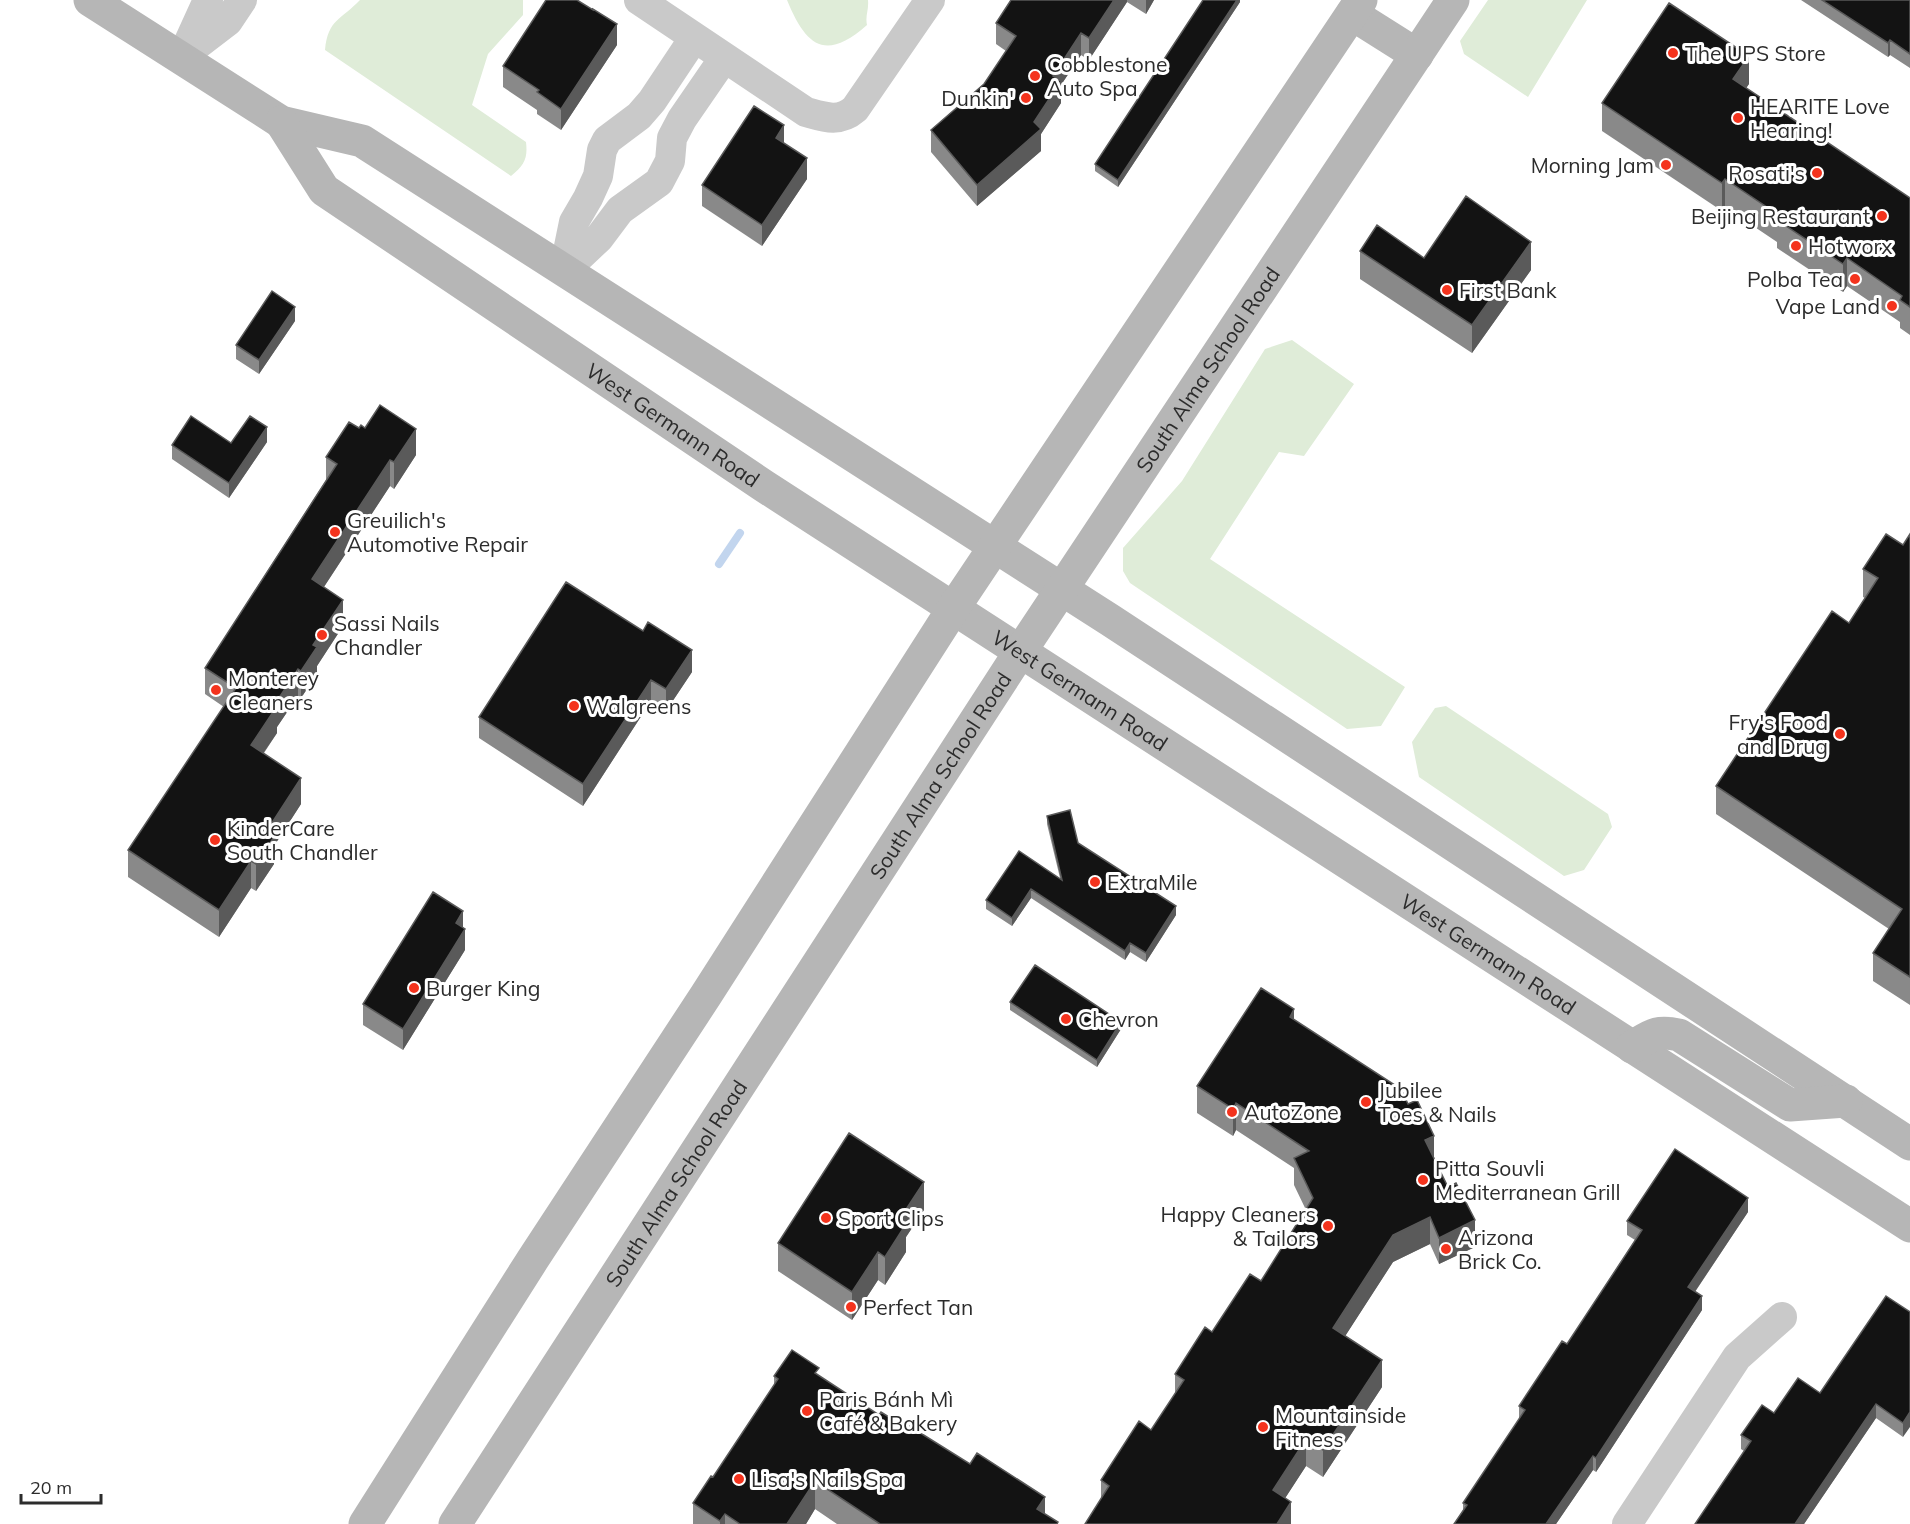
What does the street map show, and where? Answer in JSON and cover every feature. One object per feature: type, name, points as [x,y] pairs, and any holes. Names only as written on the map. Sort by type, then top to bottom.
[{"type":"main road","name":"West Germann Road","points":[[90,0],[281,122],[362,141],[1062,589],[1910,1144]]},
{"type":"main road","name":"South Alma School Road","points":[[455,1524],[1020,652],[1453,0]]},
{"type":"main road","points":[[365,1524],[532,1259],[706,995],[953,609],[1356,7],[1417,55]]},
{"type":"main road","name":"West Germann Road","points":[[281,122],[324,190],[764,486],[1910,1226]]},
{"type":"main road","points":[[1632,1047],[1663,1031],[1679,1035],[1790,1105],[1846,1101]]},
{"type":"street","points":[[181,57],[208,0]]},
{"type":"street","points":[[181,57],[228,21],[242,0]]},
{"type":"street","points":[[639,0],[806,112],[837,119],[848,116],[855,109],[930,0]]},
{"type":"street","points":[[564,271],[574,222],[598,176],[602,150],[607,140],[639,116],[652,101],[694,38]]},
{"type":"street","points":[[564,271],[599,238],[620,210],[659,182],[670,161],[672,138],[682,119],[724,58]]},
{"type":"street","points":[[639,116],[672,138]]},
{"type":"street","points":[[1627,1524],[1737,1357],[1782,1317]]},
{"type":"green space","points":[[360,0],[523,0],[523,15],[488,54],[472,105],[526,142],[526,157],[522,165],[511,176],[325,50],[332,26]]},
{"type":"green space","points":[[787,0],[868,0],[867,25],[839,43],[818,44],[802,29]]},
{"type":"green space","points":[[1488,0],[1587,0],[1528,97],[1464,54],[1460,41]]},
{"type":"green space","points":[[1292,340],[1354,384],[1304,456],[1279,452],[1210,559],[1405,687],[1381,726],[1347,729],[1130,583],[1123,571],[1123,548],[1182,481],[1265,349]]},
{"type":"green space","points":[[1446,706],[1608,814],[1612,827],[1584,870],[1564,876],[1419,777],[1412,742],[1435,708]]},
{"type":"building","points":[[546,0],[577,0],[617,24],[561,109],[537,92],[539,90],[503,66]]},
{"type":"building","points":[[1011,0],[1114,0],[1089,38],[1081,33],[1053,76],[1061,81],[1034,122],[1041,129],[977,185],[931,130],[984,84],[1016,36],[996,23]]},
{"type":"building","points":[[1203,0],[1237,0],[1118,180],[1095,164]]},
{"type":"building","points":[[1822,0],[1910,0],[1910,54],[1890,40],[1888,43]]},
{"type":"building","points":[[1669,3],[1749,56],[1733,79],[1910,198],[1910,307],[1900,300],[1902,296],[1847,258],[1843,264],[1777,220],[1780,216],[1725,179],[1722,183],[1602,103]]},
{"type":"building","points":[[754,106],[784,125],[776,138],[807,158],[762,225],[702,185]]},
{"type":"building","points":[[1466,196],[1531,242],[1472,325],[1360,251],[1377,225],[1424,258]]},
{"type":"building","points":[[272,291],[295,307],[259,360],[236,345]]},
{"type":"building","points":[[380,405],[416,429],[394,462],[390,460],[312,579],[343,600],[313,645],[317,647],[301,671],[298,669],[251,745],[301,778],[266,832],[274,837],[256,864],[251,861],[219,910],[128,850],[236,688],[205,668],[337,464],[326,457],[349,422],[359,428],[361,425],[365,428]]},
{"type":"building","points":[[191,416],[231,443],[250,416],[267,427],[229,483],[172,445]]},
{"type":"building","name":"Fry's Food and Drug","points":[[1886,534],[1903,545],[1910,534],[1910,977],[1873,953],[1902,909],[1716,786],[1832,611],[1849,623],[1878,578],[1863,569]]},
{"type":"building","name":"Walgreens","points":[[566,582],[643,631],[648,622],[692,650],[666,689],[651,680],[583,784],[479,717]]},
{"type":"building","points":[[1070,810],[1078,843],[1176,906],[1146,953],[1130,943],[1125,951],[1031,889],[1012,918],[986,900],[1019,851],[1062,880],[1047,816]]},
{"type":"building","name":"Burger King","points":[[433,892],[463,911],[456,923],[465,929],[403,1029],[363,1004]]},
{"type":"building","name":"Chevron","points":[[1035,965],[1121,1022],[1097,1060],[1010,1002]]},
{"type":"building","points":[[1261,988],[1294,1009],[1290,1017],[1401,1089],[1408,1104],[1417,1100],[1434,1136],[1425,1140],[1448,1187],[1456,1183],[1475,1220],[1439,1238],[1430,1217],[1393,1235],[1333,1328],[1382,1360],[1323,1450],[1306,1439],[1273,1490],[1291,1502],[1277,1524],[1085,1524],[1109,1486],[1101,1480],[1139,1421],[1151,1430],[1184,1380],[1175,1374],[1205,1327],[1212,1332],[1250,1274],[1261,1281],[1313,1198],[1294,1158],[1309,1151],[1236,1103],[1233,1109],[1197,1086]]},
{"type":"building","points":[[849,1133],[924,1182],[899,1220],[906,1224],[885,1257],[878,1252],[852,1292],[778,1243]]},
{"type":"building","points":[[1675,1149],[1748,1198],[1688,1287],[1702,1296],[1596,1458],[1593,1456],[1546,1524],[1454,1524],[1467,1505],[1463,1503],[1525,1410],[1519,1406],[1562,1341],[1567,1344],[1642,1230],[1627,1221]]},
{"type":"building","points":[[1886,1296],[1910,1312],[1910,1412],[1903,1423],[1876,1404],[1795,1524],[1695,1524],[1751,1441],[1741,1435],[1762,1405],[1774,1413],[1798,1378],[1820,1393]]},
{"type":"building","points":[[792,1350],[819,1368],[815,1373],[879,1415],[881,1412],[905,1427],[906,1424],[970,1464],[977,1453],[1045,1497],[1037,1509],[1058,1522],[1057,1524],[880,1524],[815,1481],[787,1524],[740,1524],[725,1514],[720,1521],[693,1503],[778,1379],[774,1376]]},
{"type":"waterway","points":[[719,564],[740,533]]},
{"type":"place","name":"The UPS Store","points":[[1673,53]]},
{"type":"place","name":"Cobblestone Auto Spa","points":[[1035,76]]},
{"type":"place","name":"Dunkin'","points":[[1026,98]]},
{"type":"place","name":"HEARITE Love Hearing!","points":[[1738,118]]},
{"type":"place","name":"Morning Jam","points":[[1666,165]]},
{"type":"place","name":"Rosati's","points":[[1817,173]]},
{"type":"place","name":"Beijing Restaurant","points":[[1882,216]]},
{"type":"place","name":"Hotworx","points":[[1796,246]]},
{"type":"place","name":"Polba Tea","points":[[1855,279]]},
{"type":"place","name":"First Bank","points":[[1447,290]]},
{"type":"place","name":"Vape Land","points":[[1892,306]]},
{"type":"place","name":"Greuilich's Automotive Repair","points":[[335,532]]},
{"type":"place","name":"Sassi Nails Chandler","points":[[322,635]]},
{"type":"place","name":"Monterey Cleaners","points":[[216,690]]},
{"type":"place","name":"Walgreens","points":[[574,706]]},
{"type":"place","name":"Fry's Food and Drug","points":[[1840,734]]},
{"type":"place","name":"KinderCare South Chandler","points":[[215,840]]},
{"type":"place","name":"ExtraMile","points":[[1095,882]]},
{"type":"place","name":"Burger King","points":[[414,988]]},
{"type":"place","name":"Chevron","points":[[1066,1019]]},
{"type":"place","name":"Jubilee Toes & Nails","points":[[1366,1102]]},
{"type":"place","name":"AutoZone","points":[[1232,1112]]},
{"type":"place","name":"Pitta Souvli Mediterranean Grill","points":[[1423,1180]]},
{"type":"place","name":"Sport Clips","points":[[826,1218]]},
{"type":"place","name":"Happy Cleaners & Tailors","points":[[1328,1226]]},
{"type":"place","name":"Arizona Brick Co.","points":[[1446,1249]]},
{"type":"place","name":"Perfect Tan","points":[[851,1307]]},
{"type":"place","name":"Paris Bánh Mì Café & Bakery","points":[[807,1411]]},
{"type":"place","name":"Mountainside Fitness","points":[[1263,1427]]},
{"type":"place","name":"Lisa's Nails Spa","points":[[739,1479]]}]
